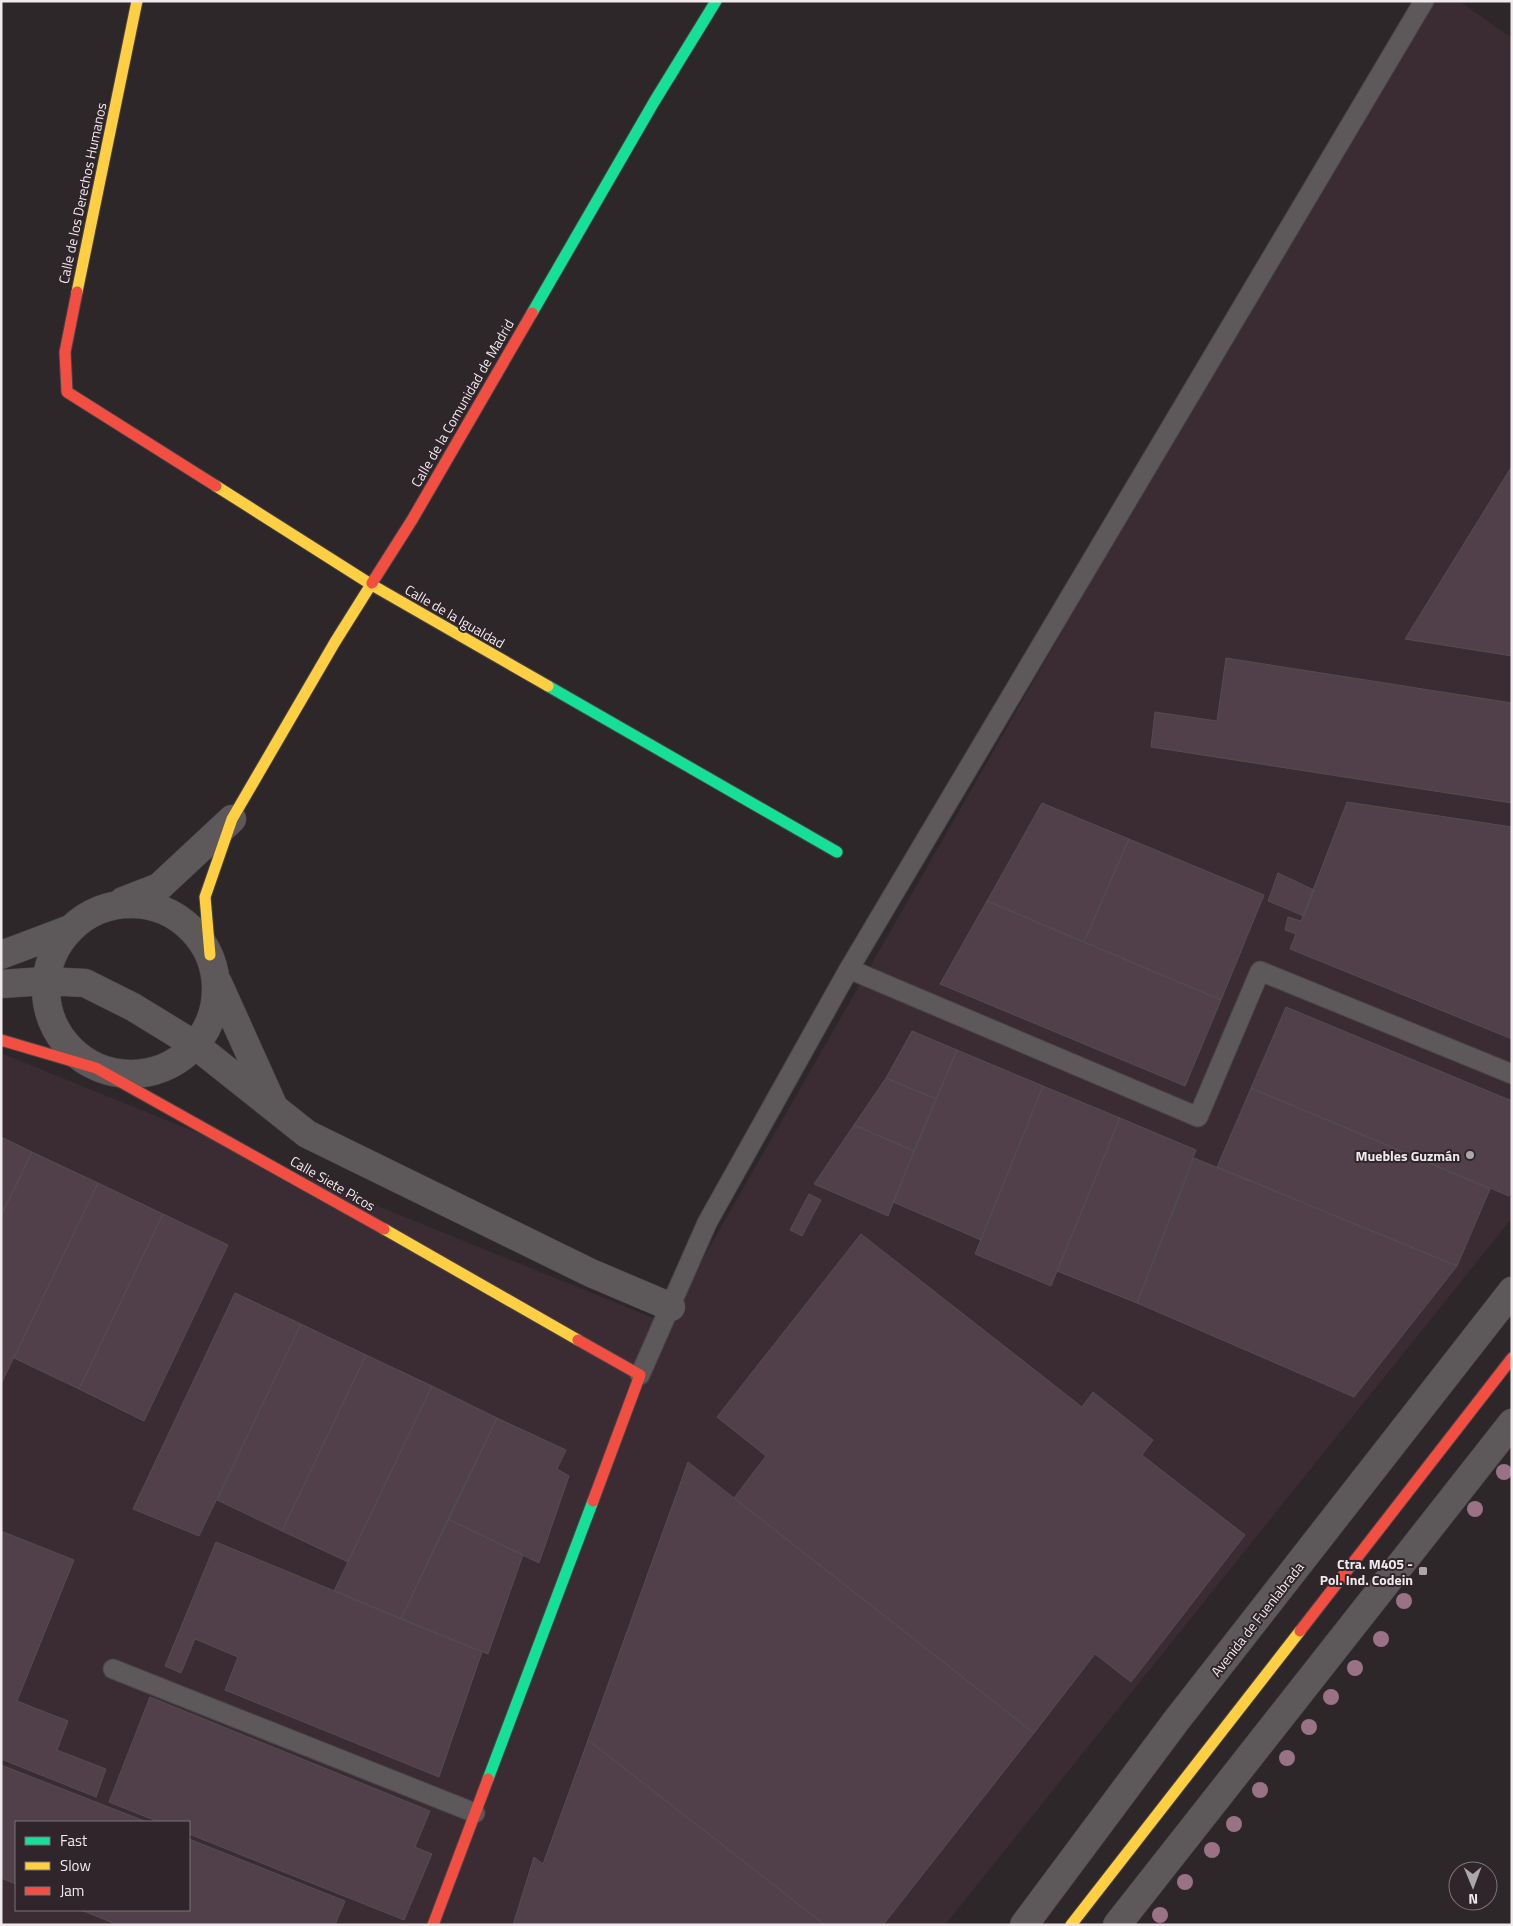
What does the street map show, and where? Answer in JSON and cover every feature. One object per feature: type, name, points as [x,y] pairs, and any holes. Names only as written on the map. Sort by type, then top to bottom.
[{"type":"street","name":"Calle de los Derechos Humanos","points":[[67,392],[65,352],[137,1]]},
{"type":"street","name":"Calle de la Comunidad de Madrid","points":[[213,967],[205,897],[232,820],[330,651],[417,511],[654,102],[716,1]]},
{"type":"street","name":"Calle de la Igualdad","points":[[67,392],[372,585],[837,852]]},
{"type":"street","points":[[1,956],[70,928],[95,911],[159,887],[232,820]]},
{"type":"street","points":[[111,906],[141,904],[170,913],[194,930],[213,967],[274,1107]]},
{"type":"street","points":[[70,928],[53,952],[45,982],[47,1011],[60,1038],[81,1059],[96,1068],[125,1075],[155,1072],[182,1058],[203,1037],[214,1009],[213,967]]},
{"type":"street","points":[[1,984],[85,983],[134,1007],[195,1045],[307,1134],[592,1273],[671,1307]]},
{"type":"street","name":"Calle Siete Picos","points":[[1,1040],[96,1068],[227,1140],[640,1375]]},
{"type":"street","name":"Avenida de Fuenlabrada","points":[[1024,1925],[1176,1722],[1512,1291]]},
{"type":"street","points":[[1071,1925],[1512,1358]]},
{"type":"street","points":[[433,1925],[640,1375]]},
{"type":"street","points":[[1117,1925],[1512,1424]]},
{"type":"lane","points":[[640,1375],[708,1223],[849,969],[1424,1]]},
{"type":"lane","points":[[849,969],[1198,1117],[1260,971],[1512,1074]]},
{"type":"lane","points":[[113,1669],[475,1813]]},
{"type":"shaded area","points":[[1423,1],[1459,1],[1512,38],[1512,1218],[945,1925],[1,1925],[1,1053],[666,1323]]},
{"type":"building","points":[[1512,466],[1512,656],[1405,639]]},
{"type":"building","points":[[1226,658],[1512,703],[1512,803],[1151,747],[1155,712],[1217,721]]},
{"type":"building","points":[[1347,802],[1512,827],[1512,1039],[1290,949],[1296,934],[1285,930],[1288,917],[1301,921]]},
{"type":"building","points":[[1042,803],[1129,839],[1084,942],[987,901]]},
{"type":"building","points":[[1129,839],[1264,895],[1221,1000],[1084,942]]},
{"type":"building","points":[[1278,873],[1314,890],[1304,916],[1268,901]]},
{"type":"building","points":[[987,901],[1221,1000],[1185,1086],[940,984]]},
{"type":"building","points":[[1286,1007],[1512,1101],[1512,1190],[1509,1196],[1251,1088]]},
{"type":"building","points":[[912,1031],[957,1050],[936,1099],[886,1078]]},
{"type":"building","points":[[957,1050],[1043,1086],[981,1240],[893,1202]]},
{"type":"building","points":[[886,1078],[936,1099],[914,1151],[854,1125]]},
{"type":"building","points":[[1043,1086],[1120,1118],[1051,1286],[975,1254]]},
{"type":"building","points":[[1251,1088],[1490,1189],[1457,1266],[1217,1167]]},
{"type":"building","points":[[1120,1118],[1196,1150],[1137,1303],[1057,1271]]},
{"type":"building","points":[[854,1125],[914,1151],[888,1216],[814,1184]]},
{"type":"building","points":[[1,1137],[32,1152],[1,1216]]},
{"type":"building","points":[[32,1152],[98,1183],[1,1384],[1,1216]]},
{"type":"building","points":[[1194,1158],[1457,1266],[1354,1397],[1137,1303]]},
{"type":"building","points":[[98,1183],[163,1214],[79,1389],[14,1358]]},
{"type":"building","points":[[809,1194],[821,1200],[802,1236],[790,1230]]},
{"type":"building","points":[[163,1214],[228,1245],[144,1421],[79,1389]]},
{"type":"building","points":[[861,1234],[1082,1407],[1093,1392],[1153,1440],[1142,1455],[1245,1535],[1131,1682],[1095,1654],[1034,1733],[734,1498],[766,1456],[717,1417]]},
{"type":"building","points":[[235,1293],[301,1324],[199,1536],[133,1509]]},
{"type":"building","points":[[301,1324],[366,1355],[282,1531],[217,1500]]},
{"type":"building","points":[[366,1355],[432,1386],[348,1562],[282,1531]]},
{"type":"building","points":[[432,1386],[497,1418],[401,1619],[334,1591]]},
{"type":"building","points":[[497,1418],[566,1450],[557,1469],[569,1476],[539,1563],[448,1519]]},
{"type":"building","points":[[688,1462],[1034,1733],[883,1925],[825,1925],[588,1740]]},
{"type":"building","points":[[448,1519],[523,1555],[488,1654],[401,1619]]},
{"type":"building","points":[[1,1531],[74,1560],[17,1701],[68,1721],[57,1750],[106,1769],[96,1797],[1,1759]]},
{"type":"building","points":[[216,1542],[482,1652],[439,1777],[225,1690],[238,1657],[195,1639],[181,1673],[165,1666]]},
{"type":"building","points":[[150,1697],[430,1811],[415,1847],[432,1854],[404,1920],[190,1834],[190,1821],[156,1821],[109,1802]]},
{"type":"building","points":[[588,1740],[825,1925],[513,1925],[534,1857],[543,1864]]},
{"type":"building","points":[[1,1765],[144,1821],[15,1821],[15,1884],[1,1878]]},
{"type":"building","points":[[190,1839],[345,1901],[335,1925],[118,1925],[83,1911],[190,1911]]},
{"type":"traffic: fast","points":[[532,313],[654,102],[716,1]]},
{"type":"traffic: fast","points":[[548,686],[837,852]]},
{"type":"traffic: fast","points":[[488,1779],[593,1501]]},
{"type":"traffic: slow","points":[[77,292],[137,1]]},
{"type":"traffic: slow","points":[[216,486],[372,585],[548,686]]},
{"type":"traffic: slow","points":[[210,955],[205,897],[232,819],[335,642],[372,583]]},
{"type":"traffic: slow","points":[[384,1229],[578,1340]]},
{"type":"traffic: slow","points":[[1071,1925],[1300,1631]]},
{"type":"traffic: jam","points":[[77,292],[65,352],[67,392],[216,486]]},
{"type":"traffic: jam","points":[[372,583],[412,520],[532,313]]},
{"type":"traffic: jam","points":[[1,1040],[96,1068],[384,1229]]},
{"type":"traffic: jam","points":[[578,1340],[640,1375],[593,1501]]},
{"type":"traffic: jam","points":[[1300,1631],[1512,1358]]},
{"type":"traffic: jam","points":[[433,1925],[488,1779]]},
{"type":"place","name":"Muebles Guzmán","points":[[1470,1155]]},
{"type":"place","name":"Ctra. M405 - Pol. Ind. Codein","points":[[1423,1571]]}]
